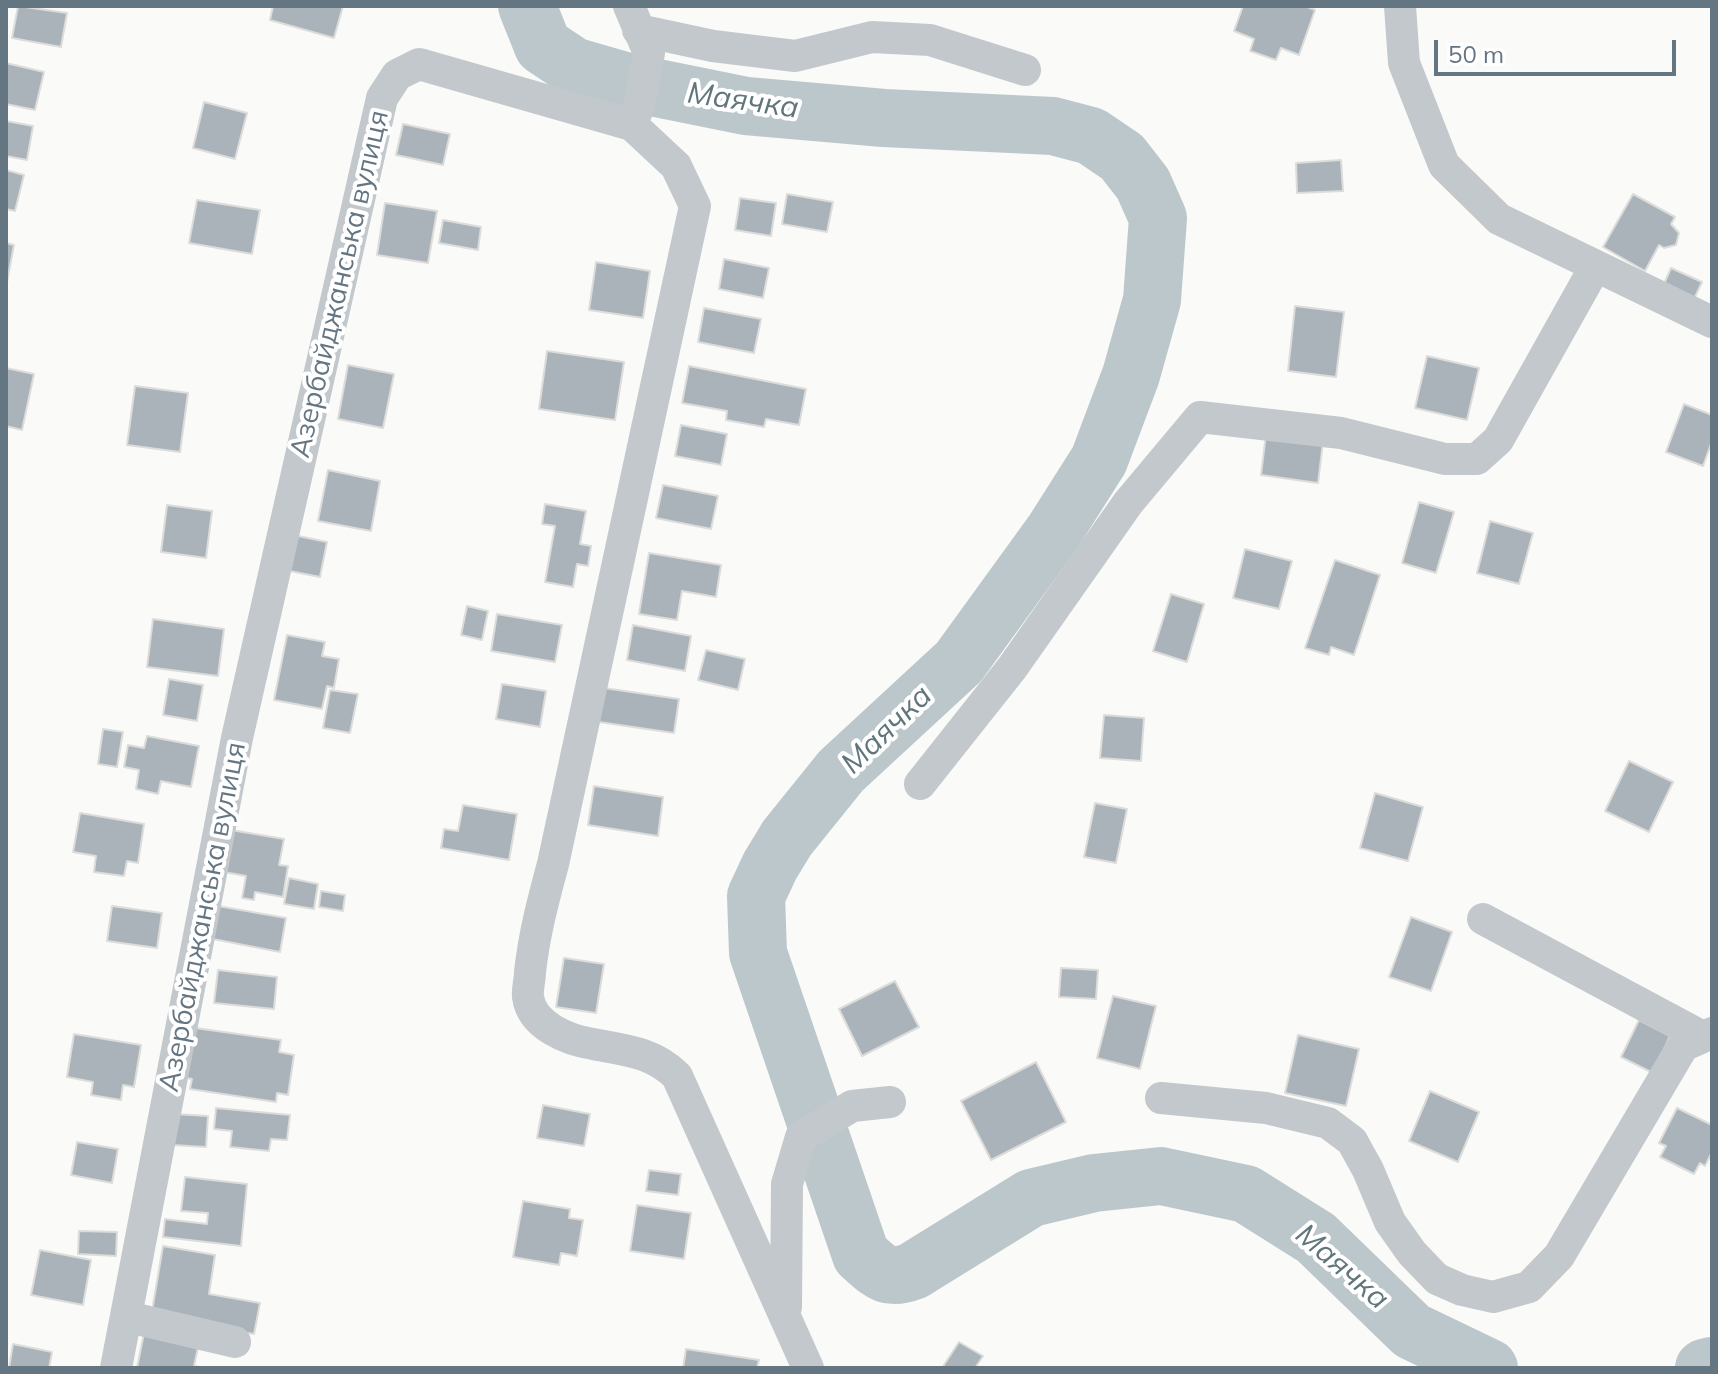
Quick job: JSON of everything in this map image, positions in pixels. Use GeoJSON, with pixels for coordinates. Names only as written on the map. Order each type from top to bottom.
{"type":"FeatureCollection","features":[{"type":"Feature","properties":{"kind":"street"},"geometry":{"type":"LineString","coordinates":[[1400,6],[1404,63],[1444,165],[1499,219],[1712,322]]}},
{"type":"Feature","properties":{"kind":"street"},"geometry":{"type":"LineString","coordinates":[[636,114],[639,30],[713,46],[795,56],[872,37],[930,40],[1025,70]]}},
{"type":"Feature","properties":{"kind":"street","name":"Азербайджанська вулиця"},"geometry":{"type":"LineString","coordinates":[[116,1368],[237,738],[382,98],[397,75],[419,64],[636,114],[676,166],[695,206],[553,864],[534,931],[528,998],[538,1017],[557,1034],[588,1044],[635,1051],[662,1062],[677,1076],[808,1368]]}},
{"type":"Feature","properties":{"kind":"street"},"geometry":{"type":"LineString","coordinates":[[920,784],[1012,668],[1128,503],[1200,417],[1341,433],[1445,459],[1477,459],[1498,440],[1595,267]]}},
{"type":"Feature","properties":{"kind":"street"},"geometry":{"type":"LineString","coordinates":[[1483,919],[1708,1035]]}},
{"type":"Feature","properties":{"kind":"street"},"geometry":{"type":"LineString","coordinates":[[1161,1098],[1266,1108],[1328,1123],[1352,1141],[1390,1222],[1412,1253],[1437,1279],[1462,1290],[1493,1297],[1529,1287],[1559,1256],[1683,1046],[1708,1035]]}},
{"type":"Feature","properties":{"kind":"street"},"geometry":{"type":"LineString","coordinates":[[785,1318],[787,1184],[801,1137],[852,1106],[890,1102]]}},
{"type":"Feature","properties":{"kind":"street"},"geometry":{"type":"LineString","coordinates":[[128,1317],[235,1342]]}},
{"type":"Feature","properties":{"kind":"building"},"geometry":{"type":"Polygon","coordinates":[[[18,6],[67,13],[61,47],[12,38],[18,6]]]}},
{"type":"Feature","properties":{"kind":"building"},"geometry":{"type":"Polygon","coordinates":[[[273,6],[343,6],[334,38],[270,20],[273,6]]]}},
{"type":"Feature","properties":{"kind":"building"},"geometry":{"type":"Polygon","coordinates":[[[1243,6],[1305,6],[1315,10],[1299,55],[1281,48],[1276,60],[1250,51],[1254,39],[1234,31],[1243,6]]]}},
{"type":"Feature","properties":{"kind":"building"},"geometry":{"type":"Polygon","coordinates":[[[6,63],[44,72],[35,110],[6,104],[6,63]]]}},
{"type":"Feature","properties":{"kind":"building"},"geometry":{"type":"Polygon","coordinates":[[[204,102],[247,113],[235,159],[193,148],[204,102]]]}},
{"type":"Feature","properties":{"kind":"building"},"geometry":{"type":"Polygon","coordinates":[[[6,121],[33,126],[27,160],[6,156],[6,121]]]}},
{"type":"Feature","properties":{"kind":"building"},"geometry":{"type":"Polygon","coordinates":[[[403,124],[450,134],[443,165],[396,155],[403,124]]]}},
{"type":"Feature","properties":{"kind":"building"},"geometry":{"type":"Polygon","coordinates":[[[1341,160],[1343,191],[1297,193],[1296,163],[1341,160]]]}},
{"type":"Feature","properties":{"kind":"building"},"geometry":{"type":"Polygon","coordinates":[[[6,170],[24,175],[15,211],[6,209],[6,170]]]}},
{"type":"Feature","properties":{"kind":"building"},"geometry":{"type":"Polygon","coordinates":[[[787,194],[833,202],[827,232],[782,224],[787,194]]]}},
{"type":"Feature","properties":{"kind":"building"},"geometry":{"type":"Polygon","coordinates":[[[1633,194],[1675,217],[1671,224],[1679,233],[1676,245],[1664,248],[1659,245],[1645,271],[1603,247],[1633,194]]]}},
{"type":"Feature","properties":{"kind":"building"},"geometry":{"type":"Polygon","coordinates":[[[740,198],[776,203],[771,236],[735,230],[740,198]]]}},
{"type":"Feature","properties":{"kind":"building"},"geometry":{"type":"Polygon","coordinates":[[[197,200],[260,210],[252,254],[189,243],[197,200]]]}},
{"type":"Feature","properties":{"kind":"building"},"geometry":{"type":"Polygon","coordinates":[[[385,203],[437,211],[428,263],[377,255],[385,203]]]}},
{"type":"Feature","properties":{"kind":"building"},"geometry":{"type":"Polygon","coordinates":[[[443,220],[481,227],[478,250],[439,243],[443,220]]]}},
{"type":"Feature","properties":{"kind":"building"},"geometry":{"type":"Polygon","coordinates":[[[6,243],[14,245],[7,282],[6,282],[6,243]]]}},
{"type":"Feature","properties":{"kind":"building"},"geometry":{"type":"Polygon","coordinates":[[[724,259],[769,268],[763,298],[719,289],[724,259]]]}},
{"type":"Feature","properties":{"kind":"building"},"geometry":{"type":"Polygon","coordinates":[[[596,262],[650,271],[643,318],[589,310],[596,262]]]}},
{"type":"Feature","properties":{"kind":"building"},"geometry":{"type":"Polygon","coordinates":[[[1671,268],[1702,282],[1694,299],[1664,284],[1671,268]]]}},
{"type":"Feature","properties":{"kind":"building"},"geometry":{"type":"Polygon","coordinates":[[[1295,306],[1344,312],[1336,377],[1288,371],[1295,306]]]}},
{"type":"Feature","properties":{"kind":"building"},"geometry":{"type":"Polygon","coordinates":[[[704,308],[761,319],[754,353],[698,342],[704,308]]]}},
{"type":"Feature","properties":{"kind":"building"},"geometry":{"type":"Polygon","coordinates":[[[547,351],[624,362],[615,420],[539,409],[547,351]]]}},
{"type":"Feature","properties":{"kind":"building"},"geometry":{"type":"Polygon","coordinates":[[[1427,356],[1479,368],[1467,420],[1415,408],[1427,356]]]}},
{"type":"Feature","properties":{"kind":"building"},"geometry":{"type":"Polygon","coordinates":[[[348,365],[394,374],[383,428],[338,419],[348,365]]]}},
{"type":"Feature","properties":{"kind":"building"},"geometry":{"type":"Polygon","coordinates":[[[689,366],[806,389],[799,425],[766,419],[764,427],[726,420],[727,411],[682,403],[689,366]]]}},
{"type":"Feature","properties":{"kind":"building"},"geometry":{"type":"Polygon","coordinates":[[[6,368],[34,374],[22,430],[6,426],[6,368]]]}},
{"type":"Feature","properties":{"kind":"building"},"geometry":{"type":"Polygon","coordinates":[[[135,386],[188,393],[180,452],[127,445],[135,386]]]}},
{"type":"Feature","properties":{"kind":"building"},"geometry":{"type":"Polygon","coordinates":[[[1684,404],[1712,415],[1712,441],[1703,466],[1666,452],[1684,404]]]}},
{"type":"Feature","properties":{"kind":"building"},"geometry":{"type":"Polygon","coordinates":[[[681,425],[727,434],[721,465],[675,456],[681,425]]]}},
{"type":"Feature","properties":{"kind":"building"},"geometry":{"type":"Polygon","coordinates":[[[1266,434],[1323,442],[1318,483],[1261,475],[1266,434]]]}},
{"type":"Feature","properties":{"kind":"building"},"geometry":{"type":"Polygon","coordinates":[[[328,470],[380,481],[371,531],[318,521],[328,470]]]}},
{"type":"Feature","properties":{"kind":"building"},"geometry":{"type":"Polygon","coordinates":[[[663,485],[718,496],[711,529],[656,518],[663,485]]]}},
{"type":"Feature","properties":{"kind":"building"},"geometry":{"type":"Polygon","coordinates":[[[1419,502],[1454,512],[1436,573],[1402,563],[1419,502]]]}},
{"type":"Feature","properties":{"kind":"building"},"geometry":{"type":"Polygon","coordinates":[[[545,504],[586,511],[580,544],[591,546],[588,566],[577,564],[573,587],[545,582],[555,526],[542,524],[545,504]]]}},
{"type":"Feature","properties":{"kind":"building"},"geometry":{"type":"Polygon","coordinates":[[[167,505],[212,511],[206,558],[161,552],[167,505]]]}},
{"type":"Feature","properties":{"kind":"building"},"geometry":{"type":"Polygon","coordinates":[[[1490,521],[1533,533],[1519,584],[1477,573],[1490,521]]]}},
{"type":"Feature","properties":{"kind":"building"},"geometry":{"type":"Polygon","coordinates":[[[298,536],[327,542],[320,577],[290,571],[298,536]]]}},
{"type":"Feature","properties":{"kind":"building"},"geometry":{"type":"Polygon","coordinates":[[[1245,549],[1292,561],[1279,609],[1233,598],[1245,549]]]}},
{"type":"Feature","properties":{"kind":"building"},"geometry":{"type":"Polygon","coordinates":[[[649,553],[721,565],[716,597],[682,591],[677,620],[639,614],[649,553]]]}},
{"type":"Feature","properties":{"kind":"building"},"geometry":{"type":"Polygon","coordinates":[[[1335,560],[1380,575],[1354,655],[1331,647],[1329,655],[1305,648],[1335,560]]]}},
{"type":"Feature","properties":{"kind":"building"},"geometry":{"type":"Polygon","coordinates":[[[1171,594],[1204,604],[1187,662],[1153,651],[1171,594]]]}},
{"type":"Feature","properties":{"kind":"building"},"geometry":{"type":"Polygon","coordinates":[[[467,606],[488,611],[482,640],[461,635],[467,606]]]}},
{"type":"Feature","properties":{"kind":"building"},"geometry":{"type":"Polygon","coordinates":[[[497,614],[562,625],[555,662],[491,651],[497,614]]]}},
{"type":"Feature","properties":{"kind":"building"},"geometry":{"type":"Polygon","coordinates":[[[153,619],[224,629],[218,676],[147,667],[153,619]]]}},
{"type":"Feature","properties":{"kind":"building"},"geometry":{"type":"Polygon","coordinates":[[[633,625],[691,636],[685,671],[627,660],[633,625]]]}},
{"type":"Feature","properties":{"kind":"building"},"geometry":{"type":"Polygon","coordinates":[[[287,635],[325,642],[322,656],[339,659],[334,688],[327,686],[322,709],[274,700],[287,635]]]}},
{"type":"Feature","properties":{"kind":"building"},"geometry":{"type":"Polygon","coordinates":[[[706,650],[745,659],[738,690],[698,680],[706,650]]]}},
{"type":"Feature","properties":{"kind":"building"},"geometry":{"type":"Polygon","coordinates":[[[169,679],[203,685],[197,721],[163,715],[169,679]]]}},
{"type":"Feature","properties":{"kind":"building"},"geometry":{"type":"Polygon","coordinates":[[[502,684],[546,691],[540,727],[496,719],[502,684]]]}},
{"type":"Feature","properties":{"kind":"building"},"geometry":{"type":"Polygon","coordinates":[[[604,688],[679,699],[674,733],[599,722],[604,688]]]}},
{"type":"Feature","properties":{"kind":"building"},"geometry":{"type":"Polygon","coordinates":[[[330,690],[358,694],[350,733],[323,728],[330,690]]]}},
{"type":"Feature","properties":{"kind":"building"},"geometry":{"type":"Polygon","coordinates":[[[1104,715],[1144,718],[1141,761],[1100,758],[1104,715]]]}},
{"type":"Feature","properties":{"kind":"building"},"geometry":{"type":"Polygon","coordinates":[[[103,729],[123,732],[117,767],[98,764],[103,729]]]}},
{"type":"Feature","properties":{"kind":"building"},"geometry":{"type":"Polygon","coordinates":[[[147,736],[199,746],[191,787],[161,781],[158,794],[136,789],[139,770],[124,767],[128,745],[144,748],[147,736]]]}},
{"type":"Feature","properties":{"kind":"building"},"geometry":{"type":"Polygon","coordinates":[[[1629,761],[1673,782],[1649,832],[1605,811],[1629,761]]]}},
{"type":"Feature","properties":{"kind":"building"},"geometry":{"type":"Polygon","coordinates":[[[594,786],[663,797],[658,836],[588,825],[594,786]]]}},
{"type":"Feature","properties":{"kind":"building"},"geometry":{"type":"Polygon","coordinates":[[[1375,793],[1423,807],[1408,861],[1360,848],[1375,793]]]}},
{"type":"Feature","properties":{"kind":"building"},"geometry":{"type":"Polygon","coordinates":[[[1095,803],[1127,809],[1116,863],[1084,857],[1095,803]]]}},
{"type":"Feature","properties":{"kind":"building"},"geometry":{"type":"Polygon","coordinates":[[[463,805],[517,814],[509,860],[441,848],[444,829],[458,831],[463,805]]]}},
{"type":"Feature","properties":{"kind":"building"},"geometry":{"type":"Polygon","coordinates":[[[80,813],[144,824],[138,863],[127,861],[124,876],[94,872],[96,856],[73,852],[80,813]]]}},
{"type":"Feature","properties":{"kind":"building"},"geometry":{"type":"Polygon","coordinates":[[[231,830],[284,839],[279,865],[288,866],[283,897],[255,892],[254,900],[242,898],[246,876],[224,872],[231,830]]]}},
{"type":"Feature","properties":{"kind":"building"},"geometry":{"type":"Polygon","coordinates":[[[289,878],[318,884],[314,909],[284,904],[289,878]]]}},
{"type":"Feature","properties":{"kind":"building"},"geometry":{"type":"Polygon","coordinates":[[[321,891],[345,895],[343,911],[319,907],[321,891]]]}},
{"type":"Feature","properties":{"kind":"building"},"geometry":{"type":"Polygon","coordinates":[[[112,906],[162,913],[157,948],[107,941],[112,906]]]}},
{"type":"Feature","properties":{"kind":"building"},"geometry":{"type":"Polygon","coordinates":[[[218,906],[286,918],[280,952],[213,939],[218,906]]]}},
{"type":"Feature","properties":{"kind":"building"},"geometry":{"type":"Polygon","coordinates":[[[1411,917],[1452,932],[1431,991],[1389,977],[1411,917]]]}},
{"type":"Feature","properties":{"kind":"building"},"geometry":{"type":"Polygon","coordinates":[[[564,958],[604,964],[596,1013],[556,1007],[564,958]]]}},
{"type":"Feature","properties":{"kind":"building"},"geometry":{"type":"Polygon","coordinates":[[[1061,968],[1098,970],[1096,999],[1059,997],[1061,968]]]}},
{"type":"Feature","properties":{"kind":"building"},"geometry":{"type":"Polygon","coordinates":[[[218,970],[277,977],[274,1009],[214,1003],[218,970]]]}},
{"type":"Feature","properties":{"kind":"building"},"geometry":{"type":"Polygon","coordinates":[[[895,981],[919,1027],[862,1056],[839,1009],[895,981]]]}},
{"type":"Feature","properties":{"kind":"building"},"geometry":{"type":"Polygon","coordinates":[[[1113,996],[1156,1006],[1140,1069],[1097,1058],[1113,996]]]}},
{"type":"Feature","properties":{"kind":"building"},"geometry":{"type":"Polygon","coordinates":[[[1639,1020],[1670,1036],[1653,1073],[1621,1057],[1639,1020]]]}},
{"type":"Feature","properties":{"kind":"building"},"geometry":{"type":"Polygon","coordinates":[[[188,1027],[281,1040],[279,1052],[294,1055],[288,1095],[277,1093],[276,1102],[190,1089],[192,1079],[181,1077],[188,1027]]]}},
{"type":"Feature","properties":{"kind":"building"},"geometry":{"type":"Polygon","coordinates":[[[74,1034],[141,1045],[134,1087],[123,1085],[121,1100],[91,1095],[93,1082],[67,1077],[74,1034]]]}},
{"type":"Feature","properties":{"kind":"building"},"geometry":{"type":"Polygon","coordinates":[[[1298,1035],[1359,1049],[1346,1106],[1285,1093],[1298,1035]]]}},
{"type":"Feature","properties":{"kind":"building"},"geometry":{"type":"Polygon","coordinates":[[[1036,1062],[1066,1122],[991,1160],[961,1101],[1036,1062]]]}},
{"type":"Feature","properties":{"kind":"building"},"geometry":{"type":"Polygon","coordinates":[[[1430,1091],[1479,1112],[1458,1162],[1409,1141],[1430,1091]]]}},
{"type":"Feature","properties":{"kind":"building"},"geometry":{"type":"Polygon","coordinates":[[[543,1105],[590,1114],[584,1146],[537,1138],[543,1105]]]}},
{"type":"Feature","properties":{"kind":"building"},"geometry":{"type":"Polygon","coordinates":[[[216,1108],[290,1115],[287,1140],[271,1139],[269,1151],[230,1147],[232,1131],[214,1129],[216,1108]]]}},
{"type":"Feature","properties":{"kind":"building"},"geometry":{"type":"Polygon","coordinates":[[[1677,1108],[1712,1125],[1712,1152],[1705,1166],[1700,1163],[1694,1174],[1660,1157],[1666,1146],[1659,1143],[1677,1108]]]}},
{"type":"Feature","properties":{"kind":"building"},"geometry":{"type":"Polygon","coordinates":[[[174,1114],[208,1116],[206,1147],[172,1145],[174,1114]]]}},
{"type":"Feature","properties":{"kind":"building"},"geometry":{"type":"Polygon","coordinates":[[[77,1142],[118,1149],[112,1183],[71,1175],[77,1142]]]}},
{"type":"Feature","properties":{"kind":"building"},"geometry":{"type":"Polygon","coordinates":[[[649,1170],[681,1174],[678,1195],[646,1191],[649,1170]]]}},
{"type":"Feature","properties":{"kind":"building"},"geometry":{"type":"Polygon","coordinates":[[[185,1177],[247,1184],[241,1246],[163,1237],[165,1219],[207,1224],[208,1213],[181,1211],[185,1177]]]}},
{"type":"Feature","properties":{"kind":"building"},"geometry":{"type":"Polygon","coordinates":[[[523,1201],[570,1209],[569,1218],[583,1220],[577,1256],[561,1253],[559,1265],[513,1257],[523,1201]]]}},
{"type":"Feature","properties":{"kind":"building"},"geometry":{"type":"Polygon","coordinates":[[[637,1205],[691,1213],[684,1259],[630,1251],[637,1205]]]}},
{"type":"Feature","properties":{"kind":"building"},"geometry":{"type":"Polygon","coordinates":[[[79,1231],[117,1232],[116,1256],[78,1254],[79,1231]]]}},
{"type":"Feature","properties":{"kind":"building"},"geometry":{"type":"Polygon","coordinates":[[[163,1246],[215,1255],[209,1294],[260,1303],[254,1334],[151,1317],[163,1246]]]}},
{"type":"Feature","properties":{"kind":"building"},"geometry":{"type":"Polygon","coordinates":[[[40,1250],[91,1260],[83,1305],[31,1295],[40,1250]]]}},
{"type":"Feature","properties":{"kind":"building"},"geometry":{"type":"Polygon","coordinates":[[[144,1333],[199,1343],[194,1366],[204,1368],[137,1368],[144,1333]]]}},
{"type":"Feature","properties":{"kind":"building"},"geometry":{"type":"Polygon","coordinates":[[[959,1342],[983,1356],[975,1368],[942,1368],[959,1342]]]}},
{"type":"Feature","properties":{"kind":"building"},"geometry":{"type":"Polygon","coordinates":[[[13,1344],[52,1352],[49,1368],[9,1368],[13,1344]]]}},
{"type":"Feature","properties":{"kind":"building"},"geometry":{"type":"Polygon","coordinates":[[[686,1349],[759,1360],[757,1368],[683,1368],[686,1349]]]}},
{"type":"Feature","properties":{"kind":"waterway","name":"Маячка"},"geometry":{"type":"LineString","coordinates":[[527,6],[543,46],[573,66],[632,83],[746,106],[884,118],[1053,126],[1091,136],[1122,157],[1143,184],[1158,218],[1152,300],[1131,375],[1099,460],[1054,531],[959,662],[841,771],[787,838],[756,896],[758,953],[861,1255],[884,1273],[904,1274],[1031,1198],[1094,1183],[1161,1176],[1246,1194],[1316,1238],[1412,1331],[1489,1368]]}},
{"type":"Feature","properties":{"kind":"waterway","name":"Маячка"},"geometry":{"type":"LineString","coordinates":[[1704,1368],[1712,1366]]}}]}
